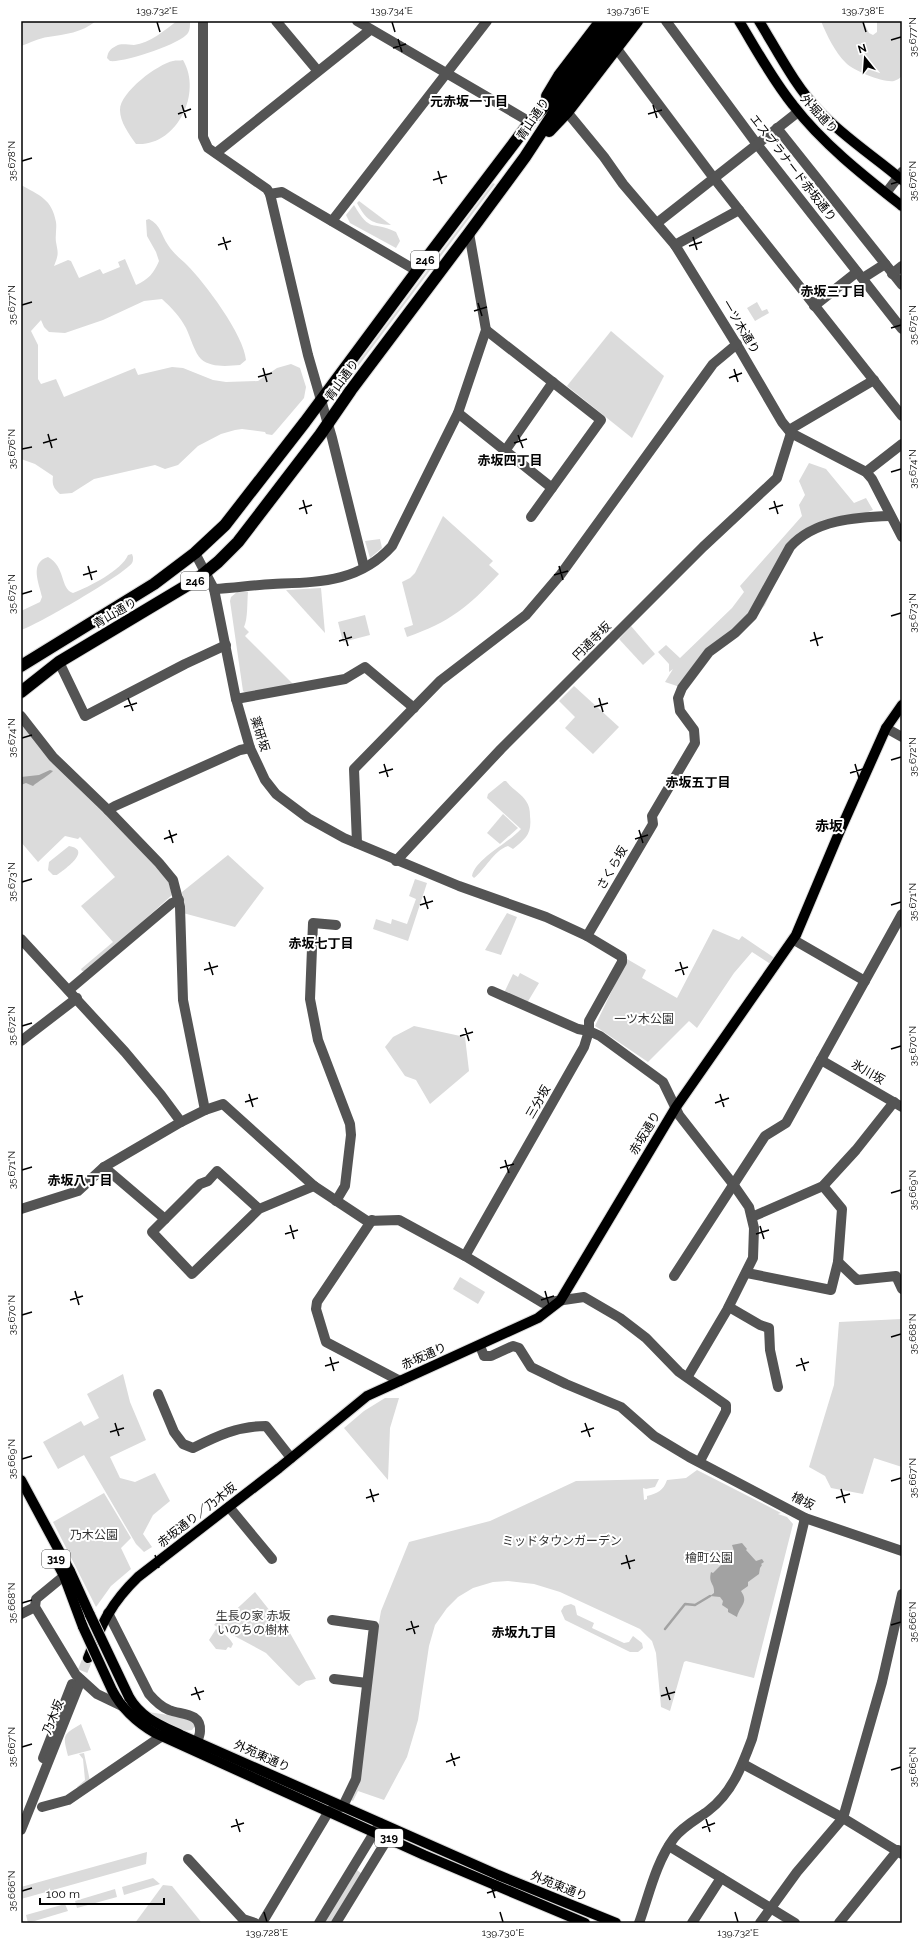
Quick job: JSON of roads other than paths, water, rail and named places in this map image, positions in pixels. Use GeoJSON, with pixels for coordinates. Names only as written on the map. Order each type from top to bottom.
{"type":"FeatureCollection","features":[{"type":"Feature","properties":{"kind":"highway"},"geometry":{"type":"LineString","coordinates":[[525,157],[567,112],[617,49],[637,21]]}},
{"type":"Feature","properties":{"kind":"highway","name":"青山通り"},"geometry":{"type":"LineString","coordinates":[[21,666],[154,584],[195,553],[225,525],[322,399],[417,270],[530,122],[559,76],[615,24]]}},
{"type":"Feature","properties":{"kind":"highway","name":"青山通り"},"geometry":{"type":"LineString","coordinates":[[21,692],[59,662],[175,594],[206,572],[218,562],[251,526],[525,157],[615,24]]}},
{"type":"Feature","properties":{"kind":"main road","name":"外堀通り"},"geometry":{"type":"LineString","coordinates":[[738,21],[774,79],[798,112],[812,128],[902,206]]}},
{"type":"Feature","properties":{"kind":"main road","name":"外堀通り"},"geometry":{"type":"LineString","coordinates":[[759,21],[796,81],[819,111],[832,125],[901,176]]}},
{"type":"Feature","properties":{"kind":"main road","name":"赤坂通り"},"geometry":{"type":"LineString","coordinates":[[291,1458],[367,1396],[480,1346],[538,1318],[560,1301],[676,1107],[794,940],[886,728],[902,705]]}},
{"type":"Feature","properties":{"kind":"main road","name":"赤坂通り／乃木坂"},"geometry":{"type":"LineString","coordinates":[[88,1658],[108,1613],[124,1591],[138,1577],[291,1458]]}},
{"type":"Feature","properties":{"kind":"main road","name":"外苑東通り"},"geometry":{"type":"LineString","coordinates":[[21,1480],[67,1574],[83,1627],[112,1690],[122,1706],[138,1722],[162,1736],[195,1746],[343,1806],[378,1827]]}},
{"type":"Feature","properties":{"kind":"main road","name":"外苑東通り"},"geometry":{"type":"LineString","coordinates":[[21,1495],[90,1616],[129,1697],[137,1709],[147,1718],[195,1746],[328,1811],[378,1827],[616,1923]]}},
{"type":"Feature","properties":{"kind":"main road","name":"外苑東通り"},"geometry":{"type":"LineString","coordinates":[[387,1837],[570,1920],[585,1923]]}},
{"type":"Feature","properties":{"kind":"street"},"geometry":{"type":"LineString","coordinates":[[203,21],[202,132],[206,145],[267,189],[270,194],[308,355],[322,399],[364,567]]}},
{"type":"Feature","properties":{"kind":"street"},"geometry":{"type":"LineString","coordinates":[[276,21],[317,70]]}},
{"type":"Feature","properties":{"kind":"street"},"geometry":{"type":"LineString","coordinates":[[357,21],[370,30],[530,122]]}},
{"type":"Feature","properties":{"kind":"street"},"geometry":{"type":"LineString","coordinates":[[332,221],[487,21]]}},
{"type":"Feature","properties":{"kind":"street","name":"エスプラナード赤坂通り"},"geometry":{"type":"LineString","coordinates":[[666,21],[756,143],[902,329]]}},
{"type":"Feature","properties":{"kind":"street"},"geometry":{"type":"LineString","coordinates":[[216,153],[317,70],[370,30]]}},
{"type":"Feature","properties":{"kind":"street"},"geometry":{"type":"LineString","coordinates":[[617,49],[713,178],[902,416]]}},
{"type":"Feature","properties":{"kind":"street","name":"一ツ木通り"},"geometry":{"type":"LineString","coordinates":[[567,112],[604,157],[623,184],[675,245],[737,344],[782,422],[790,431],[866,472],[872,479],[902,537]]}},
{"type":"Feature","properties":{"kind":"street"},"geometry":{"type":"LineString","coordinates":[[657,223],[756,143],[798,112]]}},
{"type":"Feature","properties":{"kind":"street"},"geometry":{"type":"LineString","coordinates":[[777,128],[902,285]]}},
{"type":"Feature","properties":{"kind":"street"},"geometry":{"type":"LineString","coordinates":[[886,193],[901,176]]}},
{"type":"Feature","properties":{"kind":"street"},"geometry":{"type":"LineString","coordinates":[[270,194],[282,192],[417,270]]}},
{"type":"Feature","properties":{"kind":"street"},"geometry":{"type":"LineString","coordinates":[[675,245],[739,210]]}},
{"type":"Feature","properties":{"kind":"street"},"geometry":{"type":"LineString","coordinates":[[213,586],[313,583],[340,578],[364,567],[386,553],[398,537],[458,413],[486,330],[469,233]]}},
{"type":"Feature","properties":{"kind":"street"},"geometry":{"type":"LineString","coordinates":[[814,306],[860,275],[884,264]]}},
{"type":"Feature","properties":{"kind":"street"},"geometry":{"type":"LineString","coordinates":[[892,274],[902,266]]}},
{"type":"Feature","properties":{"kind":"street"},"geometry":{"type":"LineString","coordinates":[[486,330],[601,420],[531,517]]}},
{"type":"Feature","properties":{"kind":"street"},"geometry":{"type":"LineString","coordinates":[[357,843],[358,830],[354,769],[440,681],[526,615],[561,574],[713,364],[737,344]]}},
{"type":"Feature","properties":{"kind":"street"},"geometry":{"type":"LineString","coordinates":[[790,431],[874,380]]}},
{"type":"Feature","properties":{"kind":"street"},"geometry":{"type":"LineString","coordinates":[[505,451],[553,382]]}},
{"type":"Feature","properties":{"kind":"street"},"geometry":{"type":"LineString","coordinates":[[458,413],[552,488]]}},
{"type":"Feature","properties":{"kind":"street","name":"円通寺坂"},"geometry":{"type":"LineString","coordinates":[[396,861],[501,749],[703,548],[777,478],[790,431]]}},
{"type":"Feature","properties":{"kind":"street"},"geometry":{"type":"LineString","coordinates":[[866,472],[902,444]]}},
{"type":"Feature","properties":{"kind":"street","name":"さくら坂"},"geometry":{"type":"LineString","coordinates":[[587,936],[653,824],[652,816],[695,742],[694,730],[680,711],[678,698],[682,688],[709,652],[735,633],[752,616],[790,547],[805,534],[848,519],[890,516]]}},
{"type":"Feature","properties":{"kind":"street","name":"薬研坂"},"geometry":{"type":"LineString","coordinates":[[195,553],[213,586],[236,699],[250,748],[256,765],[276,794],[318,825],[396,861],[459,886],[546,917],[587,936],[622,957]]}},
{"type":"Feature","properties":{"kind":"street"},"geometry":{"type":"LineString","coordinates":[[59,662],[85,716],[184,664],[226,645]]}},
{"type":"Feature","properties":{"kind":"street"},"geometry":{"type":"LineString","coordinates":[[236,699],[345,679],[367,667],[414,708]]}},
{"type":"Feature","properties":{"kind":"street"},"geometry":{"type":"LineString","coordinates":[[21,716],[53,757],[108,810],[159,863],[173,880],[179,900],[183,1000],[205,1110]]}},
{"type":"Feature","properties":{"kind":"street"},"geometry":{"type":"LineString","coordinates":[[886,728],[902,737]]}},
{"type":"Feature","properties":{"kind":"street"},"geometry":{"type":"LineString","coordinates":[[108,810],[196,769],[240,750],[250,748]]}},
{"type":"Feature","properties":{"kind":"street"},"geometry":{"type":"LineString","coordinates":[[69,990],[172,903],[179,900]]}},
{"type":"Feature","properties":{"kind":"street"},"geometry":{"type":"LineString","coordinates":[[674,1276],[765,1136],[786,1123],[902,914]]}},
{"type":"Feature","properties":{"kind":"street"},"geometry":{"type":"LineString","coordinates":[[336,925],[313,923],[310,1000],[318,1040],[350,1124],[351,1135],[345,1186],[336,1201]]}},
{"type":"Feature","properties":{"kind":"street"},"geometry":{"type":"LineString","coordinates":[[21,939],[77,998],[161,1095],[181,1122]]}},
{"type":"Feature","properties":{"kind":"street"},"geometry":{"type":"LineString","coordinates":[[794,940],[865,981]]}},
{"type":"Feature","properties":{"kind":"street","name":"三分坂"},"geometry":{"type":"LineString","coordinates":[[465,1256],[580,1054],[589,1031],[589,1021],[622,962],[622,957]]}},
{"type":"Feature","properties":{"kind":"street"},"geometry":{"type":"LineString","coordinates":[[492,991],[578,1029],[589,1031],[600,1036],[663,1082],[679,1115],[749,1207],[754,1228],[753,1258],[747,1273],[688,1376]]}},
{"type":"Feature","properties":{"kind":"street"},"geometry":{"type":"LineString","coordinates":[[22,1039],[77,998]]}},
{"type":"Feature","properties":{"kind":"street","name":"氷川坂"},"geometry":{"type":"LineString","coordinates":[[821,1060],[898,1104]]}},
{"type":"Feature","properties":{"kind":"street"},"geometry":{"type":"LineString","coordinates":[[21,1209],[78,1191],[104,1168],[181,1122],[205,1110],[223,1104],[314,1186],[367,1221],[399,1220],[465,1256],[543,1303],[584,1297],[614,1315],[646,1338],[679,1372],[688,1376],[721,1400],[726,1408],[700,1461]]}},
{"type":"Feature","properties":{"kind":"street"},"geometry":{"type":"LineString","coordinates":[[752,1217],[823,1186],[898,1104]]}},
{"type":"Feature","properties":{"kind":"street"},"geometry":{"type":"LineString","coordinates":[[104,1168],[164,1219]]}},
{"type":"Feature","properties":{"kind":"street"},"geometry":{"type":"LineString","coordinates":[[259,1209],[217,1171],[208,1181],[200,1184],[152,1232],[192,1274],[259,1209],[314,1186]]}},
{"type":"Feature","properties":{"kind":"street"},"geometry":{"type":"LineString","coordinates":[[747,1273],[832,1290],[838,1262],[842,1209],[823,1186]]}},
{"type":"Feature","properties":{"kind":"street"},"geometry":{"type":"LineString","coordinates":[[372,1220],[317,1302],[316,1309],[326,1342],[400,1381]]}},
{"type":"Feature","properties":{"kind":"street"},"geometry":{"type":"LineString","coordinates":[[838,1262],[857,1280],[896,1276],[902,1289]]}},
{"type":"Feature","properties":{"kind":"street"},"geometry":{"type":"LineString","coordinates":[[728,1307],[760,1325],[769,1328],[770,1350],[778,1387]]}},
{"type":"Feature","properties":{"kind":"street","name":"檜坂"},"geometry":{"type":"LineString","coordinates":[[480,1346],[484,1356],[491,1356],[513,1346],[519,1348],[531,1367],[566,1384],[621,1407],[654,1436],[689,1457],[700,1461],[805,1518],[902,1551]]}},
{"type":"Feature","properties":{"kind":"street"},"geometry":{"type":"LineString","coordinates":[[158,1394],[174,1432],[183,1444],[193,1448],[221,1434],[249,1426],[266,1426],[291,1458]]}},
{"type":"Feature","properties":{"kind":"street"},"geometry":{"type":"LineString","coordinates":[[229,1507],[272,1559]]}},
{"type":"Feature","properties":{"kind":"street"},"geometry":{"type":"LineString","coordinates":[[639,1923],[662,1858],[675,1836],[722,1798],[743,1764],[752,1738],[805,1518]]}},
{"type":"Feature","properties":{"kind":"street"},"geometry":{"type":"LineString","coordinates":[[67,1574],[36,1599],[35,1607],[78,1677],[97,1694],[122,1706]]}},
{"type":"Feature","properties":{"kind":"street"},"geometry":{"type":"LineString","coordinates":[[760,1923],[770,1908],[843,1818],[882,1682],[902,1594]]}},
{"type":"Feature","properties":{"kind":"street"},"geometry":{"type":"LineString","coordinates":[[21,1614],[35,1607]]}},
{"type":"Feature","properties":{"kind":"street"},"geometry":{"type":"LineString","coordinates":[[108,1613],[154,1701],[169,1710],[192,1715],[197,1720],[200,1730],[195,1746]]}},
{"type":"Feature","properties":{"kind":"street"},"geometry":{"type":"LineString","coordinates":[[262,1923],[328,1811],[343,1806],[356,1779],[374,1626],[332,1620]]}},
{"type":"Feature","properties":{"kind":"street","name":"乃木坂"},"geometry":{"type":"LineString","coordinates":[[21,1812],[78,1677]]}},
{"type":"Feature","properties":{"kind":"street","name":"乃木坂"},"geometry":{"type":"LineString","coordinates":[[21,1830],[78,1677]]}},
{"type":"Feature","properties":{"kind":"street"},"geometry":{"type":"LineString","coordinates":[[334,1679],[367,1683]]}},
{"type":"Feature","properties":{"kind":"street"},"geometry":{"type":"LineString","coordinates":[[42,1807],[68,1800],[162,1736]]}},
{"type":"Feature","properties":{"kind":"street"},"geometry":{"type":"LineString","coordinates":[[743,1764],[843,1818],[900,1852],[839,1923]]}},
{"type":"Feature","properties":{"kind":"street"},"geometry":{"type":"LineString","coordinates":[[319,1923],[378,1827],[387,1837],[336,1923]]}},
{"type":"Feature","properties":{"kind":"street"},"geometry":{"type":"LineString","coordinates":[[669,1846],[795,1923]]}},
{"type":"Feature","properties":{"kind":"street"},"geometry":{"type":"LineString","coordinates":[[188,1858],[244,1919],[255,1923]]}},
{"type":"Feature","properties":{"kind":"street"},"geometry":{"type":"LineString","coordinates":[[692,1923],[721,1878]]}},
{"type":"Feature","properties":{"kind":"waterway"},"geometry":{"type":"LineString","coordinates":[[665,1629],[685,1604],[695,1605],[710,1596]]}},
{"type":"Feature","properties":{"kind":"tunnel"},"geometry":{"type":"LineString","coordinates":[[77,1685],[88,1658]]}},
{"type":"Feature","properties":{"kind":"district","name":"元赤坂一丁目"},"geometry":{"type":"Point","coordinates":[469,101]}},
{"type":"Feature","properties":{"kind":"district","name":"赤坂三丁目"},"geometry":{"type":"Point","coordinates":[833,291]}},
{"type":"Feature","properties":{"kind":"district","name":"赤坂四丁目"},"geometry":{"type":"Point","coordinates":[510,460]}},
{"type":"Feature","properties":{"kind":"district","name":"赤坂五丁目"},"geometry":{"type":"Point","coordinates":[698,782]}},
{"type":"Feature","properties":{"kind":"district","name":"赤坂"},"geometry":{"type":"Point","coordinates":[829,826]}},
{"type":"Feature","properties":{"kind":"district","name":"赤坂七丁目"},"geometry":{"type":"Point","coordinates":[321,943]}},
{"type":"Feature","properties":{"kind":"district","name":"赤坂八丁目"},"geometry":{"type":"Point","coordinates":[80,1180]}},
{"type":"Feature","properties":{"kind":"district","name":"赤坂九丁目"},"geometry":{"type":"Point","coordinates":[524,1632]}},
{"type":"Feature","properties":{"kind":"park label","name":"一ツ木公園"},"geometry":{"type":"Point","coordinates":[644,1019]}},
{"type":"Feature","properties":{"kind":"park label","name":"乃木公園"},"geometry":{"type":"Point","coordinates":[94,1535]}},
{"type":"Feature","properties":{"kind":"park label","name":"ミッドタウンガーデン"},"geometry":{"type":"Point","coordinates":[562,1541]}},
{"type":"Feature","properties":{"kind":"park label","name":"檜町公園"},"geometry":{"type":"Point","coordinates":[709,1558]}},
{"type":"Feature","properties":{"kind":"park label","name":"生長の家 赤坂 いのちの樹林"},"geometry":{"type":"Point","coordinates":[253,1623]}}]}
